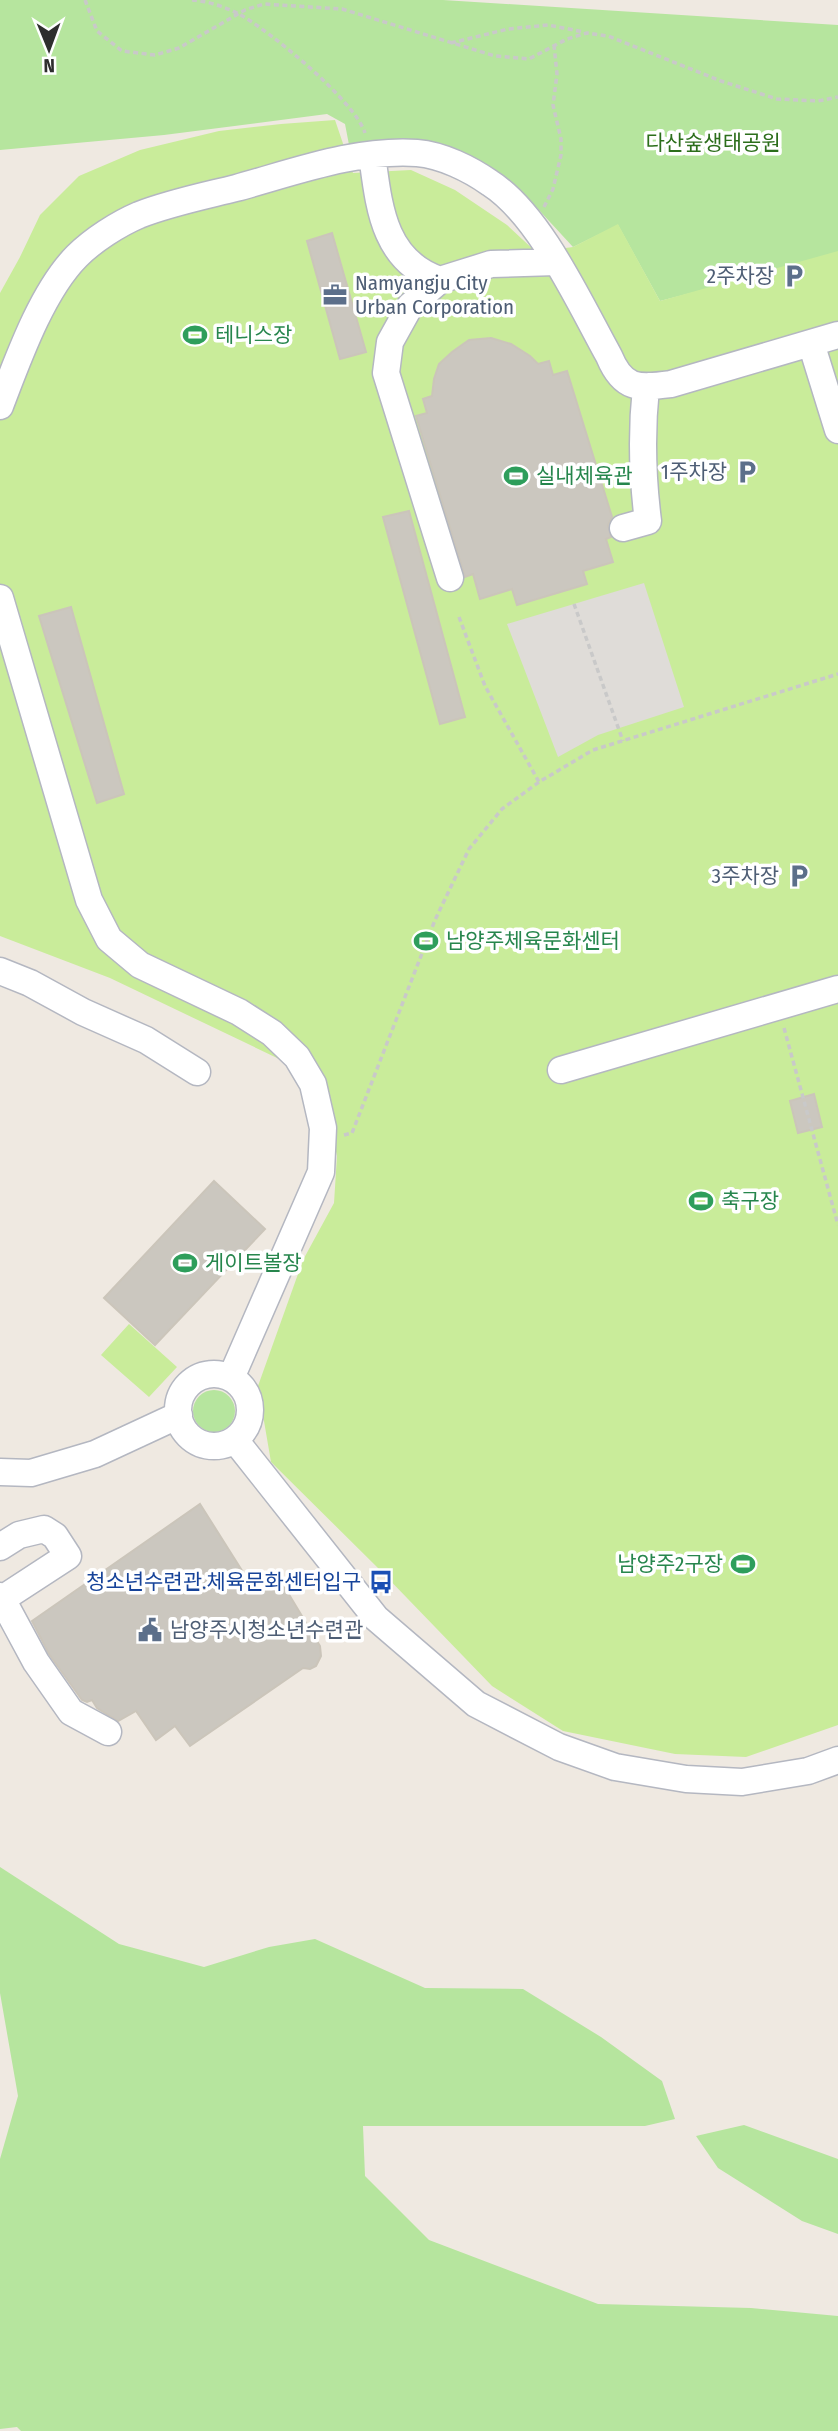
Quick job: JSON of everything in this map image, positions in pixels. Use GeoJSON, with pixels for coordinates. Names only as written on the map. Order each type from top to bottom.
{"type":"FeatureCollection","features":[{"type":"Feature","properties":{"kind":"street"},"geometry":{"type":"LineString","coordinates":[[0,406],[53,287],[78,255],[103,236],[139,215],[334,161],[384,153],[420,153],[461,166],[491,183],[510,199],[533,225],[556,262],[616,373],[630,383],[646,387],[694,377],[838,335]]}},
{"type":"Feature","properties":{"kind":"street"},"geometry":{"type":"LineString","coordinates":[[372,155],[380,214],[400,254],[420,273],[439,279]]}},
{"type":"Feature","properties":{"kind":"street"},"geometry":{"type":"LineString","coordinates":[[450,578],[386,373],[390,342],[410,306],[439,279],[491,264],[556,262]]}},
{"type":"Feature","properties":{"kind":"street"},"geometry":{"type":"LineString","coordinates":[[811,342],[838,430]]}},
{"type":"Feature","properties":{"kind":"street"},"geometry":{"type":"LineString","coordinates":[[623,528],[648,521],[642,473],[641,429],[646,387]]}},
{"type":"Feature","properties":{"kind":"street"},"geometry":{"type":"LineString","coordinates":[[0,598],[89,900],[109,939],[140,965],[239,1012],[272,1033],[297,1057],[313,1084],[323,1128],[321,1172],[231,1378]]}},
{"type":"Feature","properties":{"kind":"street"},"geometry":{"type":"LineString","coordinates":[[0,971],[146,1040],[197,1072]]}},
{"type":"Feature","properties":{"kind":"street"},"geometry":{"type":"LineString","coordinates":[[561,1070],[838,989]]}},
{"type":"Feature","properties":{"kind":"street"},"geometry":{"type":"LineString","coordinates":[[213,1374],[231,1378],[244,1388],[251,1410],[249,1422],[235,1440],[209,1446],[198,1442],[188,1435],[181,1424],[179,1401],[184,1390],[192,1381],[202,1376],[213,1374]]}},
{"type":"Feature","properties":{"kind":"street"},"geometry":{"type":"LineString","coordinates":[[0,1472],[31,1473],[95,1454],[179,1415]]}},
{"type":"Feature","properties":{"kind":"street"},"geometry":{"type":"LineString","coordinates":[[235,1440],[376,1618],[476,1704],[559,1747],[615,1767],[686,1779],[742,1782],[808,1771],[838,1760]]}},
{"type":"Feature","properties":{"kind":"street"},"geometry":{"type":"LineString","coordinates":[[0,1548],[19,1535],[44,1530],[55,1536],[68,1556],[1,1598],[36,1662],[71,1712],[108,1732]]}},
{"type":"Feature","properties":{"kind":"path"},"geometry":{"type":"LineString","coordinates":[[85,0],[97,31],[122,51],[155,55],[179,48],[238,14],[264,5],[342,9],[495,57],[529,59],[587,33]]}},
{"type":"Feature","properties":{"kind":"path"},"geometry":{"type":"LineString","coordinates":[[192,0],[205,1],[238,14],[275,37],[362,122],[372,155]]}},
{"type":"Feature","properties":{"kind":"path"},"geometry":{"type":"LineString","coordinates":[[451,43],[508,29],[548,25],[608,36],[720,81],[777,99],[818,101],[838,97]]}},
{"type":"Feature","properties":{"kind":"path"},"geometry":{"type":"LineString","coordinates":[[533,225],[553,189],[561,155],[561,139],[553,105],[557,74],[555,46]]}},
{"type":"Feature","properties":{"kind":"path"},"geometry":{"type":"LineString","coordinates":[[574,604],[623,741]]}},
{"type":"Feature","properties":{"kind":"path"},"geometry":{"type":"LineString","coordinates":[[460,617],[485,686],[539,782]]}},
{"type":"Feature","properties":{"kind":"path"},"geometry":{"type":"LineString","coordinates":[[323,1140],[352,1133],[435,920],[469,849],[502,809],[539,782],[593,750],[838,674]]}},
{"type":"Feature","properties":{"kind":"path"},"geometry":{"type":"LineString","coordinates":[[777,1005],[838,1225]]}},
{"type":"Feature","properties":{"kind":"green space","name":"다산숲생태공원"},"geometry":{"type":"Polygon","coordinates":[[[0,0],[443,0],[838,25],[838,255],[660,301],[618,225],[573,247],[526,196],[461,151],[407,144],[350,150],[345,124],[327,114],[164,135],[0,150],[0,0]]]}},
{"type":"Feature","properties":{"kind":"green space","name":"남양주체육문화센터"},"geometry":{"type":"Polygon","coordinates":[[[335,120],[353,173],[411,170],[455,190],[507,225],[536,252],[573,247],[618,224],[660,301],[838,251],[838,1725],[746,1757],[675,1754],[563,1731],[492,1686],[271,1462],[258,1386],[303,1260],[334,1203],[337,1156],[319,1078],[110,978],[0,936],[0,293],[40,215],[79,176],[140,150],[219,131],[335,120]]]}},
{"type":"Feature","properties":{"kind":"green space"},"geometry":{"type":"Polygon","coordinates":[[[129,1324],[177,1367],[149,1397],[101,1355],[129,1324]]]}},
{"type":"Feature","properties":{"kind":"green space"},"geometry":{"type":"Polygon","coordinates":[[[214,1390],[229,1396],[235,1411],[229,1426],[214,1432],[199,1426],[193,1411],[199,1396],[214,1390]]]}},
{"type":"Feature","properties":{"kind":"green space"},"geometry":{"type":"Polygon","coordinates":[[[0,1867],[119,1944],[204,1967],[269,1947],[315,1939],[425,1988],[523,1989],[601,2037],[662,2081],[675,2119],[645,2126],[363,2126],[365,2176],[429,2240],[598,2304],[751,2308],[838,2316],[838,2431],[0,2429],[0,2159],[18,2096],[0,1993],[0,1867]]]}},
{"type":"Feature","properties":{"kind":"green space"},"geometry":{"type":"Polygon","coordinates":[[[744,2125],[838,2159],[838,2234],[802,2221],[718,2168],[696,2136],[744,2125]]]}},
{"type":"Feature","properties":{"kind":"shaded area"},"geometry":{"type":"Polygon","coordinates":[[[644,583],[684,707],[598,735],[558,757],[507,624],[644,583]]]}},
{"type":"Feature","properties":{"kind":"building"},"geometry":{"type":"Polygon","coordinates":[[[332,233],[366,352],[340,359],[307,241],[332,233]]]}},
{"type":"Feature","properties":{"kind":"building","name":"실내체육관"},"geometry":{"type":"Polygon","coordinates":[[[491,338],[511,344],[538,364],[549,361],[553,375],[567,371],[612,517],[608,525],[611,537],[606,539],[613,562],[583,571],[587,584],[517,605],[512,589],[480,599],[473,574],[465,577],[416,416],[427,413],[423,399],[432,396],[439,364],[469,340],[491,338]]]}},
{"type":"Feature","properties":{"kind":"building"},"geometry":{"type":"Polygon","coordinates":[[[409,511],[465,717],[440,724],[383,517],[409,511]]]}},
{"type":"Feature","properties":{"kind":"building"},"geometry":{"type":"Polygon","coordinates":[[[71,607],[124,794],[97,803],[39,616],[71,607]]]}},
{"type":"Feature","properties":{"kind":"building"},"geometry":{"type":"Polygon","coordinates":[[[814,1094],[822,1127],[798,1133],[790,1101],[814,1094]]]}},
{"type":"Feature","properties":{"kind":"building","name":"게이트볼장"},"geometry":{"type":"Polygon","coordinates":[[[214,1181],[265,1229],[155,1345],[104,1298],[214,1181]]]}},
{"type":"Feature","properties":{"kind":"building"},"geometry":{"type":"Polygon","coordinates":[[[200,1504],[253,1588],[276,1573],[320,1646],[321,1656],[316,1666],[303,1668],[190,1746],[175,1726],[156,1740],[136,1711],[118,1721],[97,1708],[92,1700],[82,1700],[49,1654],[32,1621],[200,1504]]]}},
{"type":"Feature","properties":{"kind":"place","name":"2주차장"},"geometry":{"type":"Point","coordinates":[794,276]}},
{"type":"Feature","properties":{"kind":"place","name":"Namyangju City Urban Corporation"},"geometry":{"type":"Point","coordinates":[335,295]}},
{"type":"Feature","properties":{"kind":"place","name":"테니스장"},"geometry":{"type":"Point","coordinates":[195,335]}},
{"type":"Feature","properties":{"kind":"place","name":"1주차장"},"geometry":{"type":"Point","coordinates":[747,472]}},
{"type":"Feature","properties":{"kind":"place","name":"실내체육관"},"geometry":{"type":"Point","coordinates":[516,476]}},
{"type":"Feature","properties":{"kind":"place","name":"3주차장"},"geometry":{"type":"Point","coordinates":[799,876]}},
{"type":"Feature","properties":{"kind":"place","name":"남양주체육문화센터"},"geometry":{"type":"Point","coordinates":[426,941]}},
{"type":"Feature","properties":{"kind":"place","name":"축구장"},"geometry":{"type":"Point","coordinates":[701,1201]}},
{"type":"Feature","properties":{"kind":"place","name":"게이트볼장"},"geometry":{"type":"Point","coordinates":[185,1263]}},
{"type":"Feature","properties":{"kind":"place","name":"남양주2구장"},"geometry":{"type":"Point","coordinates":[743,1564]}},
{"type":"Feature","properties":{"kind":"place","name":"청소년수련관.체육문화센터입구"},"geometry":{"type":"Point","coordinates":[381,1582]}},
{"type":"Feature","properties":{"kind":"place","name":"남양주시청소년수련관"},"geometry":{"type":"Point","coordinates":[150,1630]}}]}
